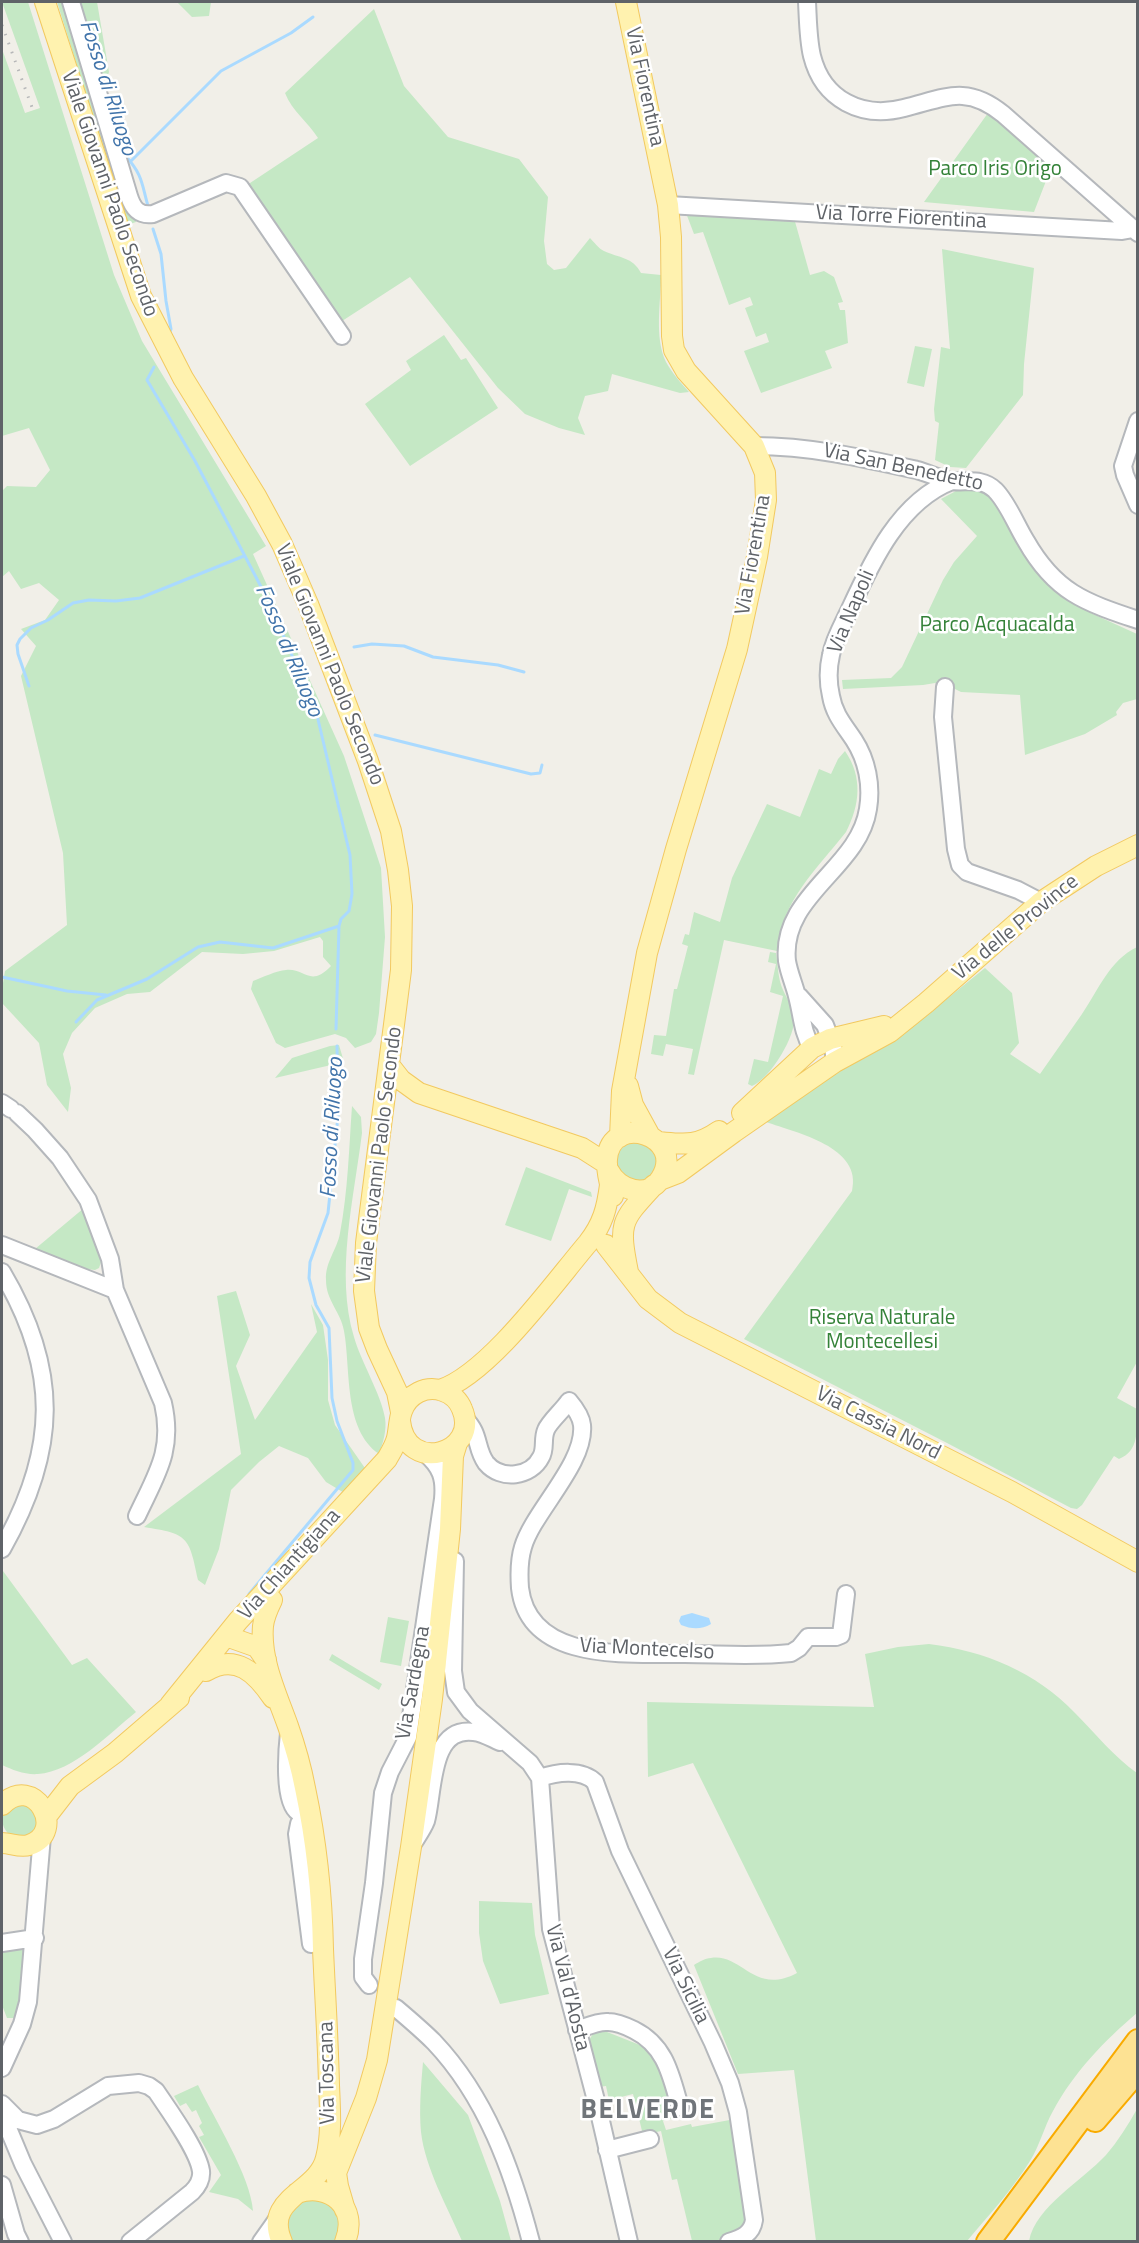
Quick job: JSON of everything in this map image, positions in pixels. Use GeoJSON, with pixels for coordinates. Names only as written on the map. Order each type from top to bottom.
{"type":"FeatureCollection","features":[{"type":"Feature","properties":{"kind":"highway"},"geometry":{"type":"LineString","coordinates":[[988,2241],[1137,2041]]}},
{"type":"Feature","properties":{"kind":"highway"},"geometry":{"type":"LineString","coordinates":[[1004,2241],[1072,2149],[1137,2070]]}},
{"type":"Feature","properties":{"kind":"main road","name":"Viale Giovanni Paolo Secondo"},"geometry":{"type":"LineString","coordinates":[[45,2],[141,296],[179,372],[256,496],[282,544],[327,654],[383,803],[398,870],[403,921],[401,970],[366,1243],[364,1291],[369,1328],[398,1396],[400,1416]]}},
{"type":"Feature","properties":{"kind":"main road","name":"Via Fiorentina"},"geometry":{"type":"LineString","coordinates":[[578,1255],[602,1224],[607,1207],[608,1155],[616,1140],[644,966],[653,927],[732,666],[757,557],[766,492],[763,466],[754,446],[686,371],[674,350],[668,205],[626,2]]}},
{"type":"Feature","properties":{"kind":"main road","name":"Via delle Province"},"geometry":{"type":"LineString","coordinates":[[657,1182],[686,1168],[835,1062],[885,1035],[902,1023],[1035,907],[1096,866],[1137,845]]}},
{"type":"Feature","properties":{"kind":"main road","name":"Via delle Province"},"geometry":{"type":"LineString","coordinates":[[654,1139],[689,1144],[709,1138],[755,1101],[828,1032],[851,1034],[902,1023]]}},
{"type":"Feature","properties":{"kind":"main road","name":"Via Fiorentina"},"geometry":{"type":"LineString","coordinates":[[629,1059],[629,1095],[635,1110],[665,1157],[664,1170],[657,1182]]}},
{"type":"Feature","properties":{"kind":"main road"},"geometry":{"type":"LineString","coordinates":[[390,1066],[401,1080],[419,1093],[582,1148],[616,1182],[627,1189],[639,1191],[657,1182]]}},
{"type":"Feature","properties":{"kind":"main road"},"geometry":{"type":"LineString","coordinates":[[385,1099],[400,1094],[419,1093]]}},
{"type":"Feature","properties":{"kind":"main road"},"geometry":{"type":"LineString","coordinates":[[582,1148],[638,1132],[654,1139]]}},
{"type":"Feature","properties":{"kind":"main road","name":"Via Fiorentina"},"geometry":{"type":"LineString","coordinates":[[606,1245],[605,1239],[614,1209],[608,1173]]}},
{"type":"Feature","properties":{"kind":"main road"},"geometry":{"type":"LineString","coordinates":[[440,1390],[461,1381],[492,1354],[578,1255],[606,1245],[612,1240],[622,1228],[627,1215],[657,1182]]}},
{"type":"Feature","properties":{"kind":"main road"},"geometry":{"type":"LineString","coordinates":[[622,1228],[629,1275]]}},
{"type":"Feature","properties":{"kind":"main road","name":"Via Cassia Nord"},"geometry":{"type":"LineString","coordinates":[[606,1245],[655,1306],[680,1323],[1012,1492],[1137,1562]]}},
{"type":"Feature","properties":{"kind":"main road"},"geometry":{"type":"LineString","coordinates":[[345,2241],[349,2230],[336,2173],[362,2111],[374,2073],[411,1847],[432,1699],[450,1529],[453,1456],[464,1429],[464,1415],[475,1382],[492,1354]]}},
{"type":"Feature","properties":{"kind":"main road"},"geometry":{"type":"LineString","coordinates":[[388,1371],[420,1391],[440,1390],[454,1398],[464,1415]]}},
{"type":"Feature","properties":{"kind":"main road","name":"Via Chiantigiana"},"geometry":{"type":"LineString","coordinates":[[170,1705],[382,1466],[395,1444],[405,1403],[420,1391]]}},
{"type":"Feature","properties":{"kind":"main road"},"geometry":{"type":"LineString","coordinates":[[400,1416],[404,1438],[421,1452]]}},
{"type":"Feature","properties":{"kind":"main road","name":"Via Chiantigiana"},"geometry":{"type":"LineString","coordinates":[[8,1842],[36,1841],[41,1818],[70,1786],[128,1743],[189,1689],[206,1671],[233,1632],[272,1600],[394,1464],[404,1456],[421,1452],[435,1454],[446,1451],[457,1442]]}},
{"type":"Feature","properties":{"kind":"main road","name":"Via Toscana"},"geometry":{"type":"LineString","coordinates":[[272,1600],[263,1626],[266,1660],[301,1770],[310,1814],[323,1941],[330,2105],[328,2150],[324,2166],[319,2175],[282,2207],[278,2218]]}},
{"type":"Feature","properties":{"kind":"main road"},"geometry":{"type":"LineString","coordinates":[[233,1632],[257,1647],[266,1660]]}},
{"type":"Feature","properties":{"kind":"main road","name":"Via Toscana"},"geometry":{"type":"LineString","coordinates":[[233,1632],[238,1652],[249,1671],[262,1683],[286,1721]]}},
{"type":"Feature","properties":{"kind":"main road"},"geometry":{"type":"LineString","coordinates":[[206,1671],[217,1665],[231,1664],[249,1671]]}},
{"type":"Feature","properties":{"kind":"main road","name":"Via Chiantigiana"},"geometry":{"type":"LineString","coordinates":[[5,1797],[20,1795],[41,1818]]}},
{"type":"Feature","properties":{"kind":"main road"},"geometry":{"type":"LineString","coordinates":[[297,2193],[319,2190],[330,2193],[339,2200],[345,2210]]}},
{"type":"Feature","properties":{"kind":"main road"},"geometry":{"type":"LineString","coordinates":[[278,2218],[278,2229],[282,2241]]}},
{"type":"Feature","properties":{"kind":"street"},"geometry":{"type":"LineString","coordinates":[[71,2],[135,210],[144,214],[153,214],[226,183],[240,187],[342,336]]}},
{"type":"Feature","properties":{"kind":"street"},"geometry":{"type":"LineString","coordinates":[[807,2],[813,57],[823,82],[838,100],[849,106],[874,112],[903,109],[955,94],[982,100],[1003,114],[1136,230]]}},
{"type":"Feature","properties":{"kind":"street","name":"Via Torre Fiorentina"},"geometry":{"type":"LineString","coordinates":[[668,205],[1136,230]]}},
{"type":"Feature","properties":{"kind":"street"},"geometry":{"type":"LineString","coordinates":[[1137,421],[1123,466],[1137,505]]}},
{"type":"Feature","properties":{"kind":"street","name":"Via San Benedetto"},"geometry":{"type":"LineString","coordinates":[[754,446],[821,450],[918,470],[952,481],[973,480],[991,487],[1001,499],[1036,559],[1055,580],[1089,603],[1137,620]]}},
{"type":"Feature","properties":{"kind":"street","name":"Via Napoli"},"geometry":{"type":"LineString","coordinates":[[812,1048],[804,1031],[787,953],[794,923],[806,901],[857,841],[865,823],[869,803],[869,782],[865,764],[856,744],[838,717],[831,698],[829,674],[833,649],[856,594],[891,532],[930,494],[952,481]]}},
{"type":"Feature","properties":{"kind":"street"},"geometry":{"type":"LineString","coordinates":[[945,687],[944,727],[957,859],[967,872],[1004,885],[1035,907]]}},
{"type":"Feature","properties":{"kind":"street","name":"Via Napoli"},"geometry":{"type":"LineString","coordinates":[[796,993],[828,1032],[835,1062]]}},
{"type":"Feature","properties":{"kind":"street"},"geometry":{"type":"LineString","coordinates":[[10,1109],[48,1144],[87,1197],[110,1259],[115,1290],[160,1394],[167,1420],[166,1451],[137,1516]]}},
{"type":"Feature","properties":{"kind":"street"},"geometry":{"type":"LineString","coordinates":[[2,1245],[115,1290]]}},
{"type":"Feature","properties":{"kind":"street"},"geometry":{"type":"LineString","coordinates":[[2,1272],[22,1310],[36,1345],[42,1370],[45,1404],[43,1438],[37,1470],[20,1516],[2,1549]]}},
{"type":"Feature","properties":{"kind":"street","name":"Via Montecelso"},"geometry":{"type":"LineString","coordinates":[[556,1418],[569,1401],[582,1424],[579,1445],[560,1484],[527,1536],[519,1566],[521,1596],[524,1605],[536,1623],[555,1640],[573,1647],[609,1652],[791,1653],[799,1648],[808,1637],[841,1635],[846,1594]]}},
{"type":"Feature","properties":{"kind":"street"},"geometry":{"type":"LineString","coordinates":[[464,1415],[471,1425],[483,1458],[496,1471],[508,1474],[533,1468],[541,1458],[546,1429],[556,1418],[570,1424],[579,1445]]}},
{"type":"Feature","properties":{"kind":"street"},"geometry":{"type":"LineString","coordinates":[[457,1442],[479,1444]]}},
{"type":"Feature","properties":{"kind":"street","name":"Via Sardegna"},"geometry":{"type":"LineString","coordinates":[[369,1985],[363,1977],[363,1959],[374,1883],[383,1793],[390,1772],[408,1737],[443,1499],[442,1474],[437,1465],[421,1452]]}},
{"type":"Feature","properties":{"kind":"street"},"geometry":{"type":"LineString","coordinates":[[450,1529],[455,1545],[454,1685],[465,1705],[530,1762],[540,1778]]}},
{"type":"Feature","properties":{"kind":"street"},"geometry":{"type":"LineString","coordinates":[[411,1847],[425,1823],[436,1763],[445,1743],[458,1734],[468,1732],[507,1743]]}},
{"type":"Feature","properties":{"kind":"street","name":"Via Sicilia"},"geometry":{"type":"LineString","coordinates":[[540,1778],[548,1775],[577,1773],[589,1777],[598,1788],[623,1858],[734,2094],[754,2220],[752,2229],[747,2234],[729,2241]]}},
{"type":"Feature","properties":{"kind":"street","name":"Via Val d'Aosta"},"geometry":{"type":"LineString","coordinates":[[540,1778],[550,1922],[561,1974],[629,2241]]}},
{"type":"Feature","properties":{"kind":"street"},"geometry":{"type":"LineString","coordinates":[[2,2068],[19,2031],[28,2002],[35,1938],[41,1818]]}},
{"type":"Feature","properties":{"kind":"street"},"geometry":{"type":"LineString","coordinates":[[8,1842],[38,1875]]}},
{"type":"Feature","properties":{"kind":"street"},"geometry":{"type":"LineString","coordinates":[[2,1943],[35,1938]]}},
{"type":"Feature","properties":{"kind":"street"},"geometry":{"type":"LineString","coordinates":[[396,2008],[444,2053],[478,2102],[512,2174],[531,2241]]}},
{"type":"Feature","properties":{"kind":"street"},"geometry":{"type":"LineString","coordinates":[[577,2030],[608,2022],[626,2026],[647,2037],[666,2061],[680,2108]]}},
{"type":"Feature","properties":{"kind":"street"},"geometry":{"type":"LineString","coordinates":[[2,2039],[19,2031]]}},
{"type":"Feature","properties":{"kind":"street"},"geometry":{"type":"LineString","coordinates":[[2,2103],[18,2120],[37,2125],[54,2119],[108,2086],[139,2083],[156,2091],[197,2159],[201,2178],[199,2185],[192,2192],[130,2241]]}},
{"type":"Feature","properties":{"kind":"street"},"geometry":{"type":"LineString","coordinates":[[2,2103],[3,2116],[22,2164],[63,2241]]}},
{"type":"Feature","properties":{"kind":"street"},"geometry":{"type":"LineString","coordinates":[[607,2150],[650,2139]]}},
{"type":"Feature","properties":{"kind":"street"},"geometry":{"type":"LineString","coordinates":[[2,2185],[17,2239]]}},
{"type":"Feature","properties":{"kind":"street"},"geometry":{"type":"LineString","coordinates":[[261,2241],[278,2218]]}},
{"type":"Feature","properties":{"kind":"green space"},"geometry":{"type":"Polygon","coordinates":[[[2,2],[28,2],[114,275],[142,341],[266,546],[253,554],[344,756],[381,868],[385,937],[379,1013],[376,1034],[371,1042],[355,1048],[346,1038],[335,1034],[285,1048],[276,1043],[251,989],[253,981],[286,970],[318,976],[331,966],[323,957],[323,941],[320,937],[274,951],[243,954],[202,952],[150,992],[127,994],[95,1008],[72,1033],[63,1054],[71,1088],[68,1112],[47,1085],[39,1043],[2,1003],[5,971],[67,925],[63,853],[21,676],[36,646],[21,629],[45,620],[59,600],[39,583],[21,589],[9,571],[2,577],[2,491],[7,486],[36,487],[50,470],[29,428],[2,436],[2,49],[25,113],[40,108],[2,2]]]}},
{"type":"Feature","properties":{"kind":"green space"},"geometry":{"type":"Polygon","coordinates":[[[57,2],[65,2],[136,222],[127,225],[57,2]]]}},
{"type":"Feature","properties":{"kind":"green space"},"geometry":{"type":"Polygon","coordinates":[[[79,2],[97,2],[109,72],[104,86],[79,2]]]}},
{"type":"Feature","properties":{"kind":"green space"},"geometry":{"type":"Polygon","coordinates":[[[177,2],[211,2],[209,16],[192,17],[177,2]]]}},
{"type":"Feature","properties":{"kind":"green space"},"geometry":{"type":"Polygon","coordinates":[[[374,9],[404,86],[448,137],[519,159],[548,197],[544,241],[547,264],[554,270],[566,268],[590,238],[602,250],[630,261],[641,273],[661,275],[659,331],[662,352],[671,370],[689,392],[680,393],[612,374],[608,391],[585,396],[578,418],[585,435],[559,428],[525,414],[498,388],[410,277],[339,323],[247,185],[318,138],[285,93],[374,9]]]}},
{"type":"Feature","properties":{"kind":"green space","name":"Parco Iris Origo"},"geometry":{"type":"Polygon","coordinates":[[[988,113],[1051,168],[1034,212],[924,202],[988,113]]]}},
{"type":"Feature","properties":{"kind":"green space"},"geometry":{"type":"Polygon","coordinates":[[[686,213],[794,218],[810,275],[824,271],[834,277],[843,302],[838,303],[840,310],[845,310],[848,343],[825,351],[832,368],[761,393],[744,351],[769,342],[766,333],[756,337],[745,308],[753,305],[750,297],[729,305],[703,232],[694,234],[686,213]]]}},
{"type":"Feature","properties":{"kind":"green space"},"geometry":{"type":"Polygon","coordinates":[[[942,249],[1034,268],[1023,395],[966,468],[950,467],[935,460],[939,423],[935,421],[934,409],[941,347],[950,349],[942,249]]]}},
{"type":"Feature","properties":{"kind":"green space"},"geometry":{"type":"Polygon","coordinates":[[[444,335],[461,360],[466,358],[498,408],[410,466],[365,404],[411,370],[406,361],[444,335]]]}},
{"type":"Feature","properties":{"kind":"green space"},"geometry":{"type":"Polygon","coordinates":[[[915,346],[932,349],[924,387],[907,383],[915,346]]]}},
{"type":"Feature","properties":{"kind":"green space","name":"Parco Acquacalda"},"geometry":{"type":"Polygon","coordinates":[[[978,488],[988,491],[1076,603],[1093,614],[1137,634],[1137,699],[1123,703],[1116,712],[1117,715],[1085,734],[1025,755],[1020,695],[961,692],[941,682],[843,689],[842,680],[891,678],[902,667],[943,580],[954,562],[977,536],[941,499],[956,491],[978,488]]]}},
{"type":"Feature","properties":{"kind":"green space"},"geometry":{"type":"Polygon","coordinates":[[[845,751],[855,771],[858,791],[851,822],[846,832],[812,873],[793,901],[780,933],[777,951],[724,940],[694,1075],[688,1074],[693,1049],[666,1044],[663,1056],[651,1054],[654,1035],[666,1036],[674,989],[677,989],[688,946],[682,944],[685,934],[689,935],[694,912],[720,922],[732,878],[767,804],[800,817],[819,769],[831,774],[838,759],[845,751]]]}},
{"type":"Feature","properties":{"kind":"green space","name":"Riserva Naturale Montecellesi"},"geometry":{"type":"Polygon","coordinates":[[[1137,947],[1138,1360],[1117,1398],[1137,1409],[1137,1432],[1130,1451],[1119,1459],[1114,1456],[1082,1505],[1077,1509],[1071,1508],[744,1339],[852,1191],[853,1176],[848,1163],[838,1153],[810,1137],[766,1122],[842,1069],[901,1036],[985,968],[1012,993],[1019,1043],[1010,1054],[1040,1074],[1112,968],[1127,953],[1137,947]]]}},
{"type":"Feature","properties":{"kind":"green space"},"geometry":{"type":"Polygon","coordinates":[[[770,952],[776,953],[780,981],[792,1009],[794,1024],[781,1056],[767,1075],[752,1086],[748,1084],[754,1059],[768,1062],[783,996],[770,992],[776,964],[768,962],[770,952]]]}},
{"type":"Feature","properties":{"kind":"green space"},"geometry":{"type":"Polygon","coordinates":[[[339,1045],[344,1062],[275,1078],[292,1058],[339,1045]]]}},
{"type":"Feature","properties":{"kind":"green space"},"geometry":{"type":"Polygon","coordinates":[[[352,1106],[361,1117],[362,1133],[348,1236],[346,1288],[354,1337],[385,1418],[385,1432],[379,1454],[367,1443],[359,1430],[354,1414],[344,1331],[328,1294],[326,1280],[327,1267],[338,1239],[343,1217],[352,1106]]]}},
{"type":"Feature","properties":{"kind":"green space"},"geometry":{"type":"Polygon","coordinates":[[[638,1140],[656,1151],[657,1172],[640,1184],[621,1177],[617,1163],[621,1149],[638,1140]]]}},
{"type":"Feature","properties":{"kind":"green space"},"geometry":{"type":"Polygon","coordinates":[[[526,1167],[591,1192],[592,1197],[569,1189],[551,1241],[505,1225],[526,1167]]]}},
{"type":"Feature","properties":{"kind":"green space"},"geometry":{"type":"Polygon","coordinates":[[[84,1208],[102,1259],[99,1268],[87,1269],[35,1249],[84,1208]]]}},
{"type":"Feature","properties":{"kind":"green space"},"geometry":{"type":"Polygon","coordinates":[[[236,1291],[250,1335],[236,1366],[255,1420],[317,1332],[311,1304],[323,1325],[328,1360],[328,1400],[335,1425],[367,1471],[346,1494],[326,1482],[308,1458],[279,1446],[231,1490],[219,1549],[205,1585],[198,1580],[192,1554],[184,1540],[170,1532],[144,1527],[241,1454],[217,1296],[236,1291]]]}},
{"type":"Feature","properties":{"kind":"green space"},"geometry":{"type":"Polygon","coordinates":[[[3,1571],[72,1665],[87,1658],[136,1712],[78,1759],[51,1772],[28,1774],[2,1765],[3,1571]]]}},
{"type":"Feature","properties":{"kind":"green space"},"geometry":{"type":"Polygon","coordinates":[[[388,1617],[409,1621],[401,1666],[380,1662],[388,1617]]]}},
{"type":"Feature","properties":{"kind":"green space"},"geometry":{"type":"Polygon","coordinates":[[[929,1644],[990,1658],[1044,1686],[1137,1773],[1137,2013],[1101,2046],[1070,2083],[1053,2111],[1023,2172],[967,2241],[816,2241],[794,2070],[738,2074],[694,1965],[702,1960],[722,1958],[759,1977],[770,1980],[782,1979],[797,1973],[693,1763],[648,1777],[647,1702],[874,1707],[865,1654],[898,1647],[929,1644]]]}},
{"type":"Feature","properties":{"kind":"green space"},"geometry":{"type":"Polygon","coordinates":[[[332,1654],[382,1684],[379,1690],[329,1660],[332,1654]]]}},
{"type":"Feature","properties":{"kind":"green space"},"geometry":{"type":"Polygon","coordinates":[[[29,1802],[41,1822],[30,1837],[12,1837],[3,1824],[5,1809],[29,1802]]]}},
{"type":"Feature","properties":{"kind":"green space"},"geometry":{"type":"Polygon","coordinates":[[[479,1901],[532,1903],[535,1935],[549,1994],[500,2004],[483,1961],[479,1933],[479,1901]]]}},
{"type":"Feature","properties":{"kind":"green space"},"geometry":{"type":"Polygon","coordinates":[[[25,1947],[24,1993],[17,2018],[7,2018],[2,2005],[2,1949],[25,1947]]]}},
{"type":"Feature","properties":{"kind":"green space"},"geometry":{"type":"Polygon","coordinates":[[[602,2030],[645,2047],[655,2055],[670,2090],[665,2112],[672,2118],[663,2121],[666,2130],[691,2124],[692,2127],[735,2119],[748,2222],[729,2237],[692,2241],[677,2179],[672,2180],[661,2131],[643,2135],[633,2094],[609,2100],[606,2086],[599,2087],[589,2040],[595,2031],[602,2030]]]}},
{"type":"Feature","properties":{"kind":"green space"},"geometry":{"type":"Polygon","coordinates":[[[423,2062],[468,2115],[500,2201],[511,2241],[462,2241],[432,2174],[423,2146],[420,2115],[423,2062]]]}},
{"type":"Feature","properties":{"kind":"green space"},"geometry":{"type":"Polygon","coordinates":[[[198,2085],[239,2165],[251,2197],[253,2211],[238,2199],[209,2192],[221,2175],[199,2137],[204,2135],[199,2126],[202,2123],[196,2110],[192,2112],[186,2103],[180,2106],[174,2096],[198,2085]]]}},
{"type":"Feature","properties":{"kind":"green space"},"geometry":{"type":"Polygon","coordinates":[[[1137,2109],[1137,2241],[1029,2241],[1033,2228],[1050,2205],[1106,2155],[1123,2133],[1137,2109]]]}},
{"type":"Feature","properties":{"kind":"green space"},"geometry":{"type":"Polygon","coordinates":[[[316,2198],[329,2205],[337,2213],[339,2224],[337,2239],[335,2242],[292,2241],[288,2230],[289,2214],[301,2202],[316,2198]]]}},
{"type":"Feature","properties":{"kind":"water"},"geometry":{"type":"Polygon","coordinates":[[[692,1613],[709,1618],[711,1624],[696,1628],[681,1625],[679,1621],[681,1616],[692,1613]]]}},
{"type":"Feature","properties":{"kind":"waterway"},"geometry":{"type":"LineString","coordinates":[[131,161],[221,71],[291,33],[313,17]]}},
{"type":"Feature","properties":{"kind":"waterway","name":"Fosso di Riluogo"},"geometry":{"type":"LineString","coordinates":[[125,155],[138,174],[148,206]]}},
{"type":"Feature","properties":{"kind":"waterway","name":"Fosso di Riluogo"},"geometry":{"type":"LineString","coordinates":[[153,229],[161,254],[170,332]]}},
{"type":"Feature","properties":{"kind":"waterway","name":"Fosso di Riluogo"},"geometry":{"type":"LineString","coordinates":[[154,367],[147,380],[195,461],[268,600],[316,711],[350,855],[352,894],[349,911],[341,919],[339,926],[336,1029]]}},
{"type":"Feature","properties":{"kind":"waterway"},"geometry":{"type":"LineString","coordinates":[[29,686],[17,645],[31,628],[48,620],[73,603],[89,600],[116,601],[140,598],[244,556]]}},
{"type":"Feature","properties":{"kind":"waterway"},"geometry":{"type":"LineString","coordinates":[[354,647],[372,644],[404,646],[433,657],[498,665],[524,672]]}},
{"type":"Feature","properties":{"kind":"waterway"},"geometry":{"type":"LineString","coordinates":[[375,735],[531,774],[540,773],[542,765]]}},
{"type":"Feature","properties":{"kind":"waterway"},"geometry":{"type":"LineString","coordinates":[[76,1022],[97,1000],[147,979],[198,947],[220,942],[273,948],[339,926]]}},
{"type":"Feature","properties":{"kind":"waterway"},"geometry":{"type":"LineString","coordinates":[[2,977],[67,991],[106,995]]}},
{"type":"Feature","properties":{"kind":"waterway","name":"Fosso di Riluogo"},"geometry":{"type":"LineString","coordinates":[[249,1594],[353,1470],[353,1463],[337,1421],[332,1398],[329,1328],[316,1305],[309,1278],[310,1262],[328,1213],[338,1116],[337,1046]]}},
{"type":"Feature","properties":{"kind":"railway"},"geometry":{"type":"LineString","coordinates":[[2,25],[33,110]]}},
{"type":"Feature","properties":{"kind":"district","name":"BELVERDE"},"geometry":{"type":"Point","coordinates":[648,2111]}}]}
